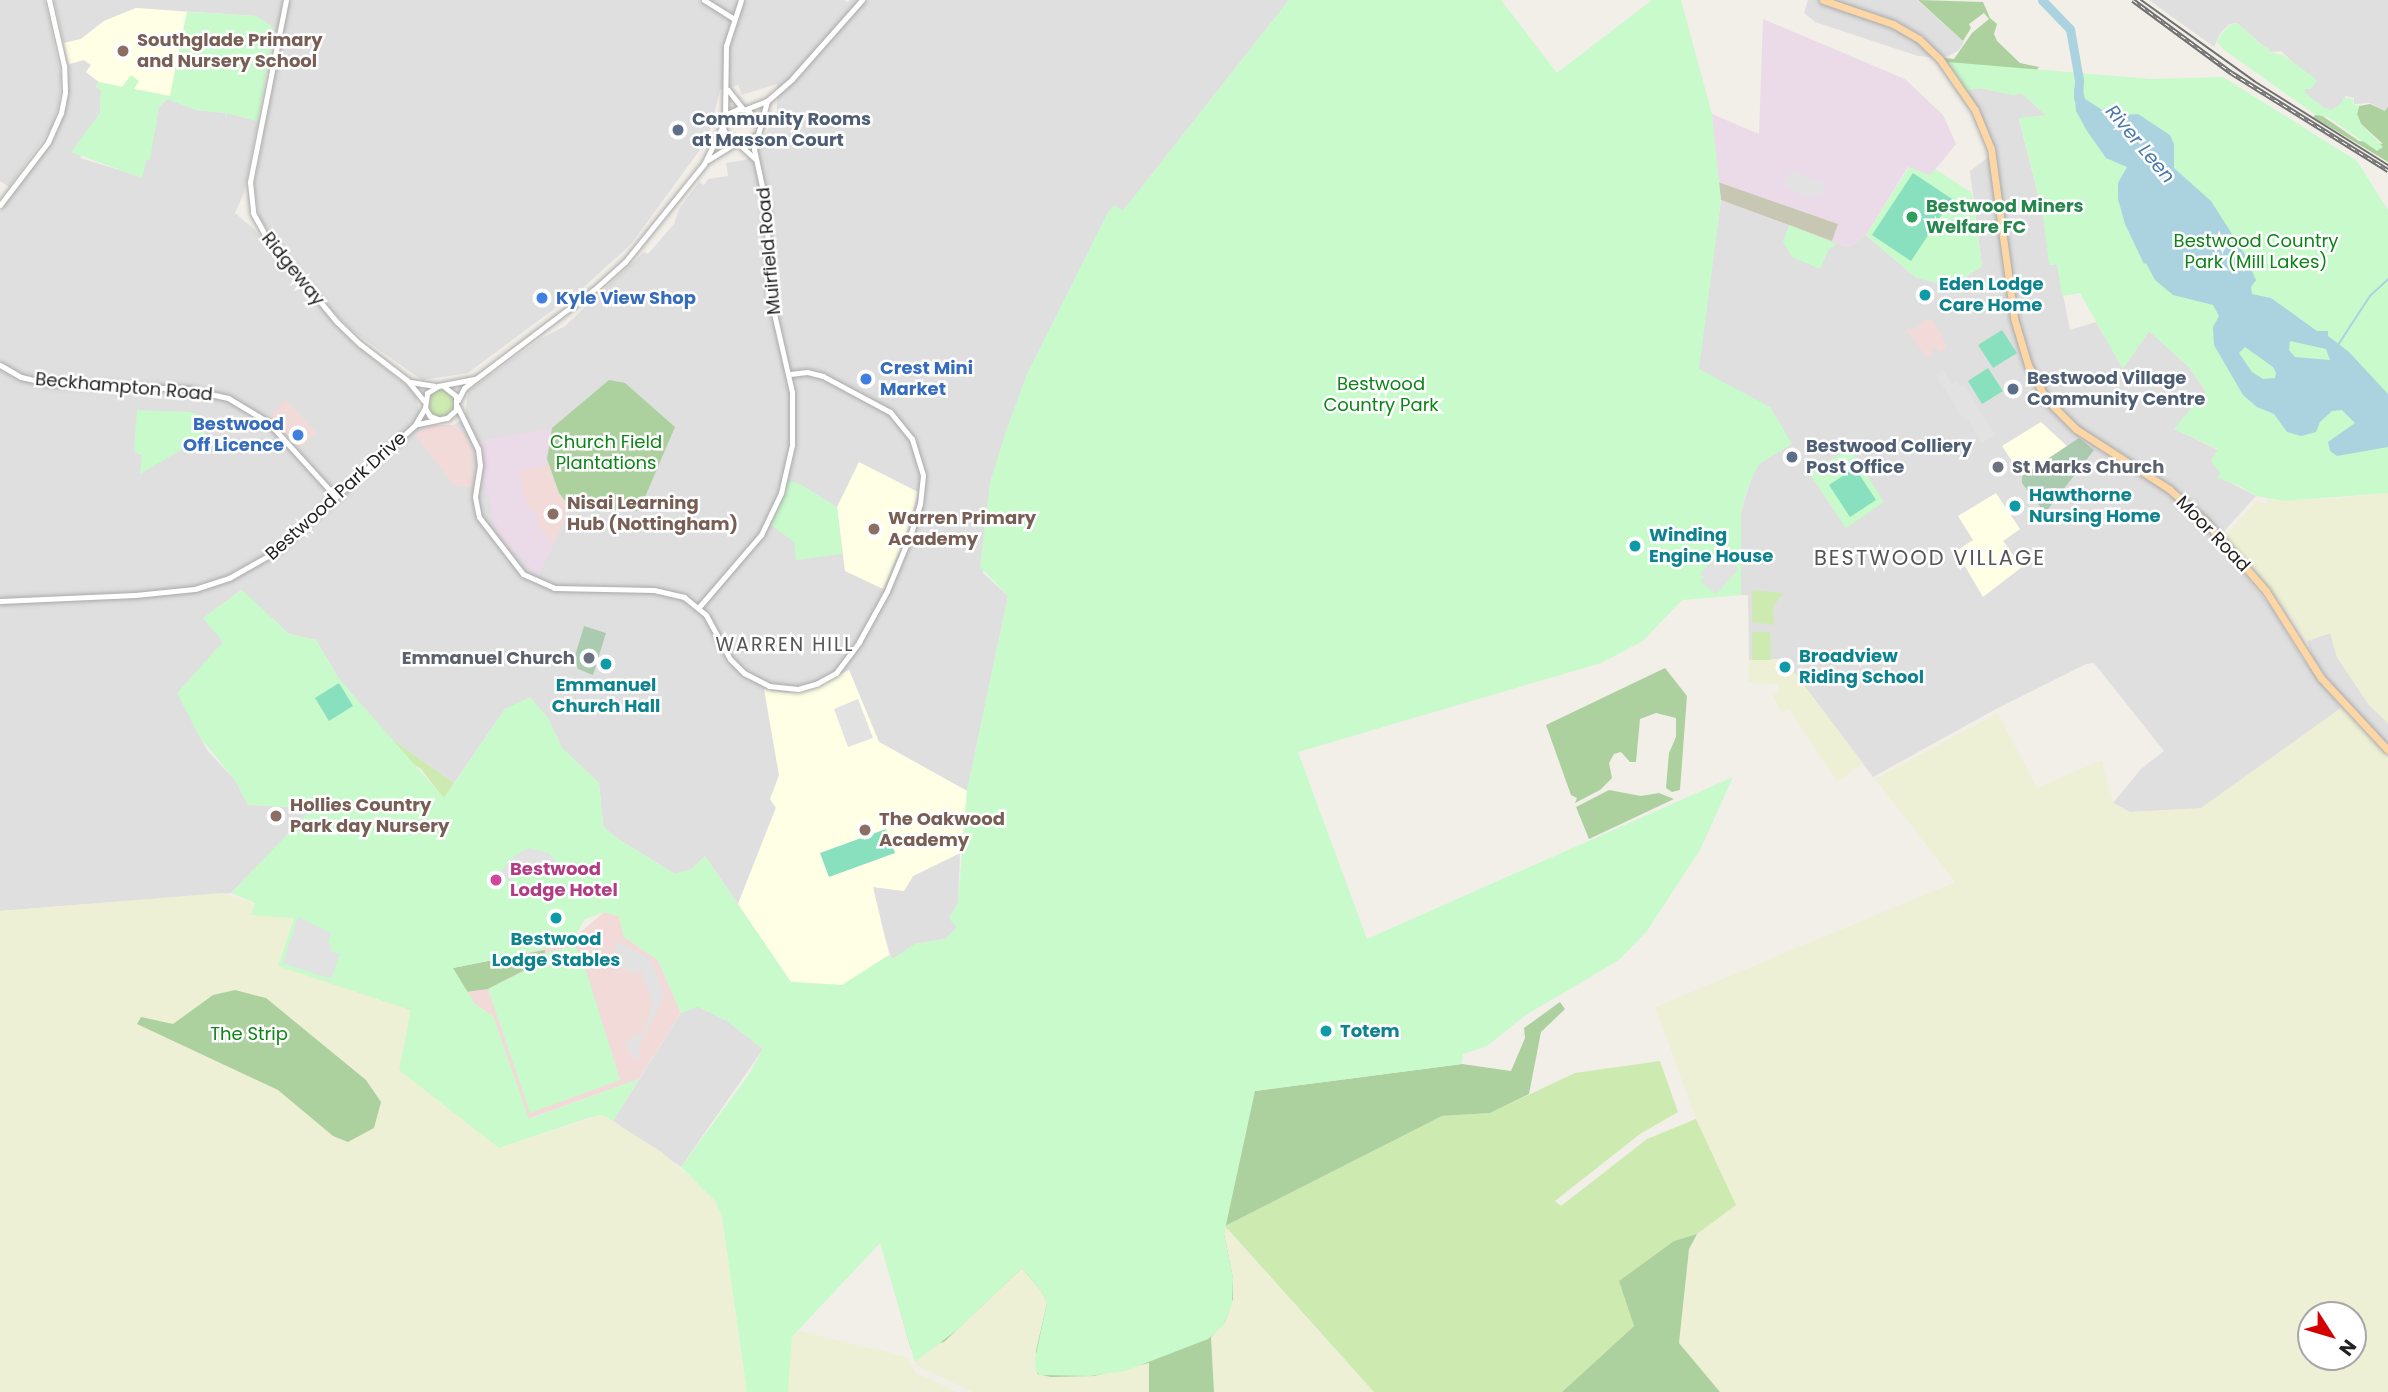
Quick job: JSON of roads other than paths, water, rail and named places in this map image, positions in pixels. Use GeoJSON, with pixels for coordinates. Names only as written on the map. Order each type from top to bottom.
{"type":"FeatureCollection","features":[{"type":"Feature","properties":{"kind":"main road","name":"Moor Road"},"geometry":{"type":"LineString","coordinates":[[1823,0],[1891,23],[1919,39],[1939,58],[1975,110],[1991,149],[2011,300],[2032,376],[2054,410],[2103,449],[2179,497],[2205,521],[2266,592],[2326,684],[2388,750]]}},
{"type":"Feature","properties":{"kind":"street"},"geometry":{"type":"LineString","coordinates":[[0,205],[48,142],[61,113],[64,66],[49,0]]}},
{"type":"Feature","properties":{"kind":"street","name":"Ridgeway"},"geometry":{"type":"LineString","coordinates":[[286,0],[250,182],[253,213],[266,236],[337,322],[360,344],[407,380],[418,385],[440,386]]}},
{"type":"Feature","properties":{"kind":"street"},"geometry":{"type":"LineString","coordinates":[[704,0],[725,13],[735,15]]}},
{"type":"Feature","properties":{"kind":"street"},"geometry":{"type":"LineString","coordinates":[[741,0],[726,46],[724,121],[726,136],[755,159]]}},
{"type":"Feature","properties":{"kind":"street"},"geometry":{"type":"LineString","coordinates":[[447,418],[458,403],[464,388],[596,288],[625,262],[704,163],[724,121],[733,110],[767,101],[803,67],[862,0]]}},
{"type":"Feature","properties":{"kind":"street"},"geometry":{"type":"LineString","coordinates":[[726,87],[735,104],[753,114],[758,127]]}},
{"type":"Feature","properties":{"kind":"street"},"geometry":{"type":"LineString","coordinates":[[704,163],[737,143],[748,142],[755,135],[767,101]]}},
{"type":"Feature","properties":{"kind":"street","name":"Muirfield Road"},"geometry":{"type":"LineString","coordinates":[[699,607],[752,547],[776,504],[793,445],[794,406],[790,374],[770,296],[766,205],[755,159],[755,135]]}},
{"type":"Feature","properties":{"kind":"street","name":"Beckhampton Road"},"geometry":{"type":"LineString","coordinates":[[0,365],[22,377],[46,383],[188,389],[228,398],[268,422],[336,497]]}},
{"type":"Feature","properties":{"kind":"street"},"geometry":{"type":"LineString","coordinates":[[440,386],[451,389],[465,427],[479,454],[475,497],[479,517],[509,560],[528,578],[562,588],[666,591],[684,597],[699,607],[712,623],[730,659],[749,677],[769,686],[786,689],[816,684],[833,675],[848,661],[887,591],[911,533],[920,504],[923,475],[918,453],[906,429],[875,402],[807,372],[790,374]]}},
{"type":"Feature","properties":{"kind":"street"},"geometry":{"type":"LineString","coordinates":[[465,427],[447,418],[438,419],[430,415],[424,404],[427,393],[440,386],[477,378]]}},
{"type":"Feature","properties":{"kind":"street","name":"Ridgeway"},"geometry":{"type":"LineString","coordinates":[[407,380],[424,404]]}},
{"type":"Feature","properties":{"kind":"street","name":"Bestwood Park Drive"},"geometry":{"type":"LineString","coordinates":[[0,601],[135,595],[195,589],[236,575],[270,556],[336,497],[415,425],[424,404]]}},
{"type":"Feature","properties":{"kind":"street","name":"Bestwood Park Drive"},"geometry":{"type":"LineString","coordinates":[[415,425],[438,419]]}},
{"type":"Feature","properties":{"kind":"water"},"geometry":{"type":"Polygon","coordinates":[[[2074,88],[2082,88],[2085,99],[2112,116],[2138,114],[2170,135],[2174,144],[2174,168],[2211,201],[2244,253],[2256,280],[2251,287],[2252,294],[2271,298],[2317,331],[2328,331],[2328,336],[2349,352],[2388,394],[2388,447],[2337,456],[2330,451],[2328,442],[2355,423],[2342,410],[2332,411],[2320,422],[2316,432],[2301,436],[2287,432],[2274,414],[2257,407],[2243,395],[2214,345],[2213,327],[2219,316],[2213,305],[2173,295],[2155,280],[2146,263],[2144,264],[2125,224],[2118,199],[2118,183],[2127,167],[2106,158],[2076,111],[2074,88]],[[2290,341],[2289,350],[2295,357],[2330,360],[2326,349],[2290,341]],[[2245,347],[2239,353],[2252,372],[2263,379],[2275,378],[2273,367],[2245,347]]]}},
{"type":"Feature","properties":{"kind":"waterway","name":"River Leen"},"geometry":{"type":"LineString","coordinates":[[2042,0],[2070,29],[2079,80],[2078,98]]}},
{"type":"Feature","properties":{"kind":"waterway"},"geometry":{"type":"LineString","coordinates":[[2338,345],[2370,296],[2388,279]]}},
{"type":"Feature","properties":{"kind":"tram line"},"geometry":{"type":"LineString","coordinates":[[2141,0],[2254,81],[2388,165]]}},
{"type":"Feature","properties":{"kind":"railway"},"geometry":{"type":"LineString","coordinates":[[2133,0],[2232,73],[2388,170]]}},
{"type":"Feature","properties":{"kind":"place","name":"Southglade Primary and Nursery School"},"geometry":{"type":"Point","coordinates":[123,51]}},
{"type":"Feature","properties":{"kind":"place","name":"Community Rooms at Masson Court"},"geometry":{"type":"Point","coordinates":[678,130]}},
{"type":"Feature","properties":{"kind":"place","name":"Bestwood Miners Welfare FC"},"geometry":{"type":"Point","coordinates":[1912,217]}},
{"type":"Feature","properties":{"kind":"place","name":"Eden Lodge Care Home"},"geometry":{"type":"Point","coordinates":[1925,295]}},
{"type":"Feature","properties":{"kind":"place","name":"Kyle View Shop"},"geometry":{"type":"Point","coordinates":[542,298]}},
{"type":"Feature","properties":{"kind":"place","name":"Crest Mini Market"},"geometry":{"type":"Point","coordinates":[866,379]}},
{"type":"Feature","properties":{"kind":"place","name":"Bestwood Village Community Centre"},"geometry":{"type":"Point","coordinates":[2013,389]}},
{"type":"Feature","properties":{"kind":"place","name":"Bestwood Off Licence"},"geometry":{"type":"Point","coordinates":[298,435]}},
{"type":"Feature","properties":{"kind":"place","name":"Bestwood Colliery Post Office"},"geometry":{"type":"Point","coordinates":[1792,457]}},
{"type":"Feature","properties":{"kind":"place","name":"St Marks Church"},"geometry":{"type":"Point","coordinates":[1998,467]}},
{"type":"Feature","properties":{"kind":"place","name":"Hawthorne Nursing Home"},"geometry":{"type":"Point","coordinates":[2015,506]}},
{"type":"Feature","properties":{"kind":"place","name":"Nisai Learning Hub (Nottingham)"},"geometry":{"type":"Point","coordinates":[553,514]}},
{"type":"Feature","properties":{"kind":"place","name":"Warren Primary Academy"},"geometry":{"type":"Point","coordinates":[874,529]}},
{"type":"Feature","properties":{"kind":"place","name":"Winding Engine House"},"geometry":{"type":"Point","coordinates":[1635,546]}},
{"type":"Feature","properties":{"kind":"place","name":"Emmanuel Church"},"geometry":{"type":"Point","coordinates":[589,658]}},
{"type":"Feature","properties":{"kind":"place","name":"Emmanuel Church Hall"},"geometry":{"type":"Point","coordinates":[606,664]}},
{"type":"Feature","properties":{"kind":"place","name":"Broadview Riding School"},"geometry":{"type":"Point","coordinates":[1785,667]}},
{"type":"Feature","properties":{"kind":"place","name":"Hollies Country Park day Nursery"},"geometry":{"type":"Point","coordinates":[276,816]}},
{"type":"Feature","properties":{"kind":"place","name":"The Oakwood Academy"},"geometry":{"type":"Point","coordinates":[865,830]}},
{"type":"Feature","properties":{"kind":"place","name":"Bestwood Lodge Hotel"},"geometry":{"type":"Point","coordinates":[496,880]}},
{"type":"Feature","properties":{"kind":"place","name":"Bestwood Lodge Stables"},"geometry":{"type":"Point","coordinates":[556,918]}},
{"type":"Feature","properties":{"kind":"place","name":"Totem"},"geometry":{"type":"Point","coordinates":[1326,1031]}},
{"type":"Feature","properties":{"kind":"district","name":"BESTWOOD VILLAGE"},"geometry":{"type":"Point","coordinates":[1930,558]}},
{"type":"Feature","properties":{"kind":"district","name":"WARREN HILL"},"geometry":{"type":"Point","coordinates":[785,645]}},
{"type":"Feature","properties":{"kind":"park label","name":"Bestwood Country Park (Mill Lakes)"},"geometry":{"type":"Point","coordinates":[2256,252]}},
{"type":"Feature","properties":{"kind":"park label","name":"Bestwood Country Park"},"geometry":{"type":"Point","coordinates":[1381,395]}},
{"type":"Feature","properties":{"kind":"park label","name":"Church Field Plantations"},"geometry":{"type":"Point","coordinates":[606,453]}},
{"type":"Feature","properties":{"kind":"park label","name":"The Strip"},"geometry":{"type":"Point","coordinates":[249,1034]}}]}
